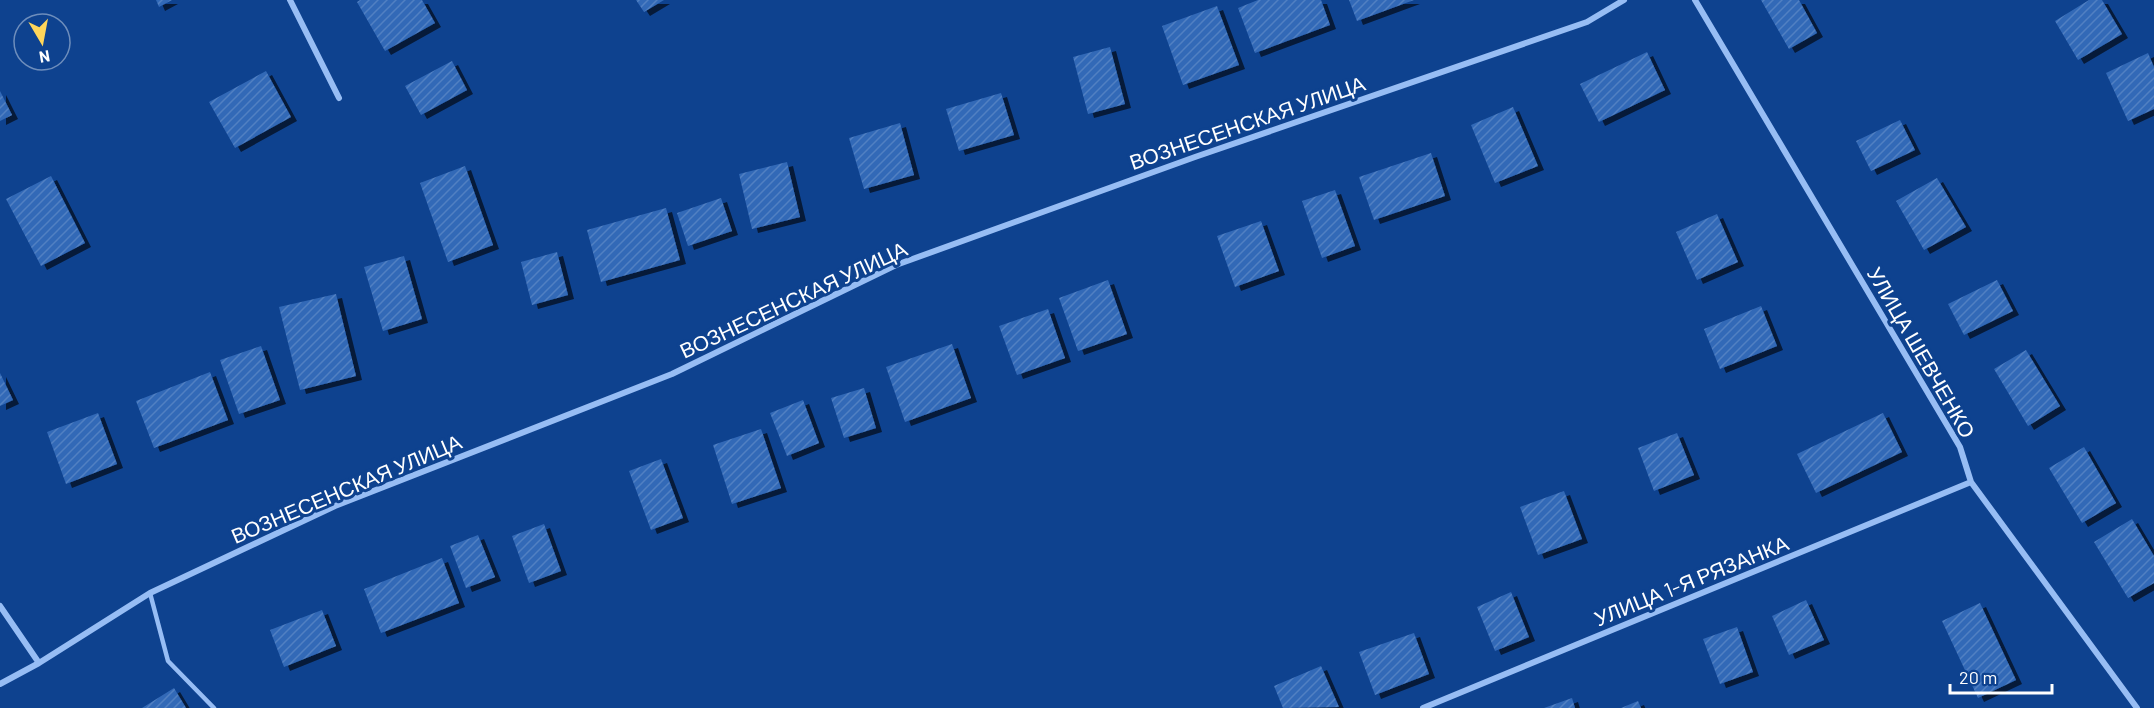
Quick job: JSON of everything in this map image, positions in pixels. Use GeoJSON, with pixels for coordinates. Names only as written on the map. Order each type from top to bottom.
{"type":"FeatureCollection","features":[{"type":"Feature","properties":{"kind":"street"},"geometry":{"type":"LineString","coordinates":[[290,0],[339,98]]}},
{"type":"Feature","properties":{"kind":"street","name":"ВОЗНЕСЕНСКАЯ УЛИЦА"},"geometry":{"type":"LineString","coordinates":[[0,684],[39,663],[150,593],[334,506],[672,374],[896,265],[1195,157],[1587,22],[1624,0]]}},
{"type":"Feature","properties":{"kind":"street","name":"УЛИЦА ШЕВЧЕНКО"},"geometry":{"type":"LineString","coordinates":[[1695,0],[1960,447],[1971,482],[2137,708]]}},
{"type":"Feature","properties":{"kind":"street","name":"УЛИЦА 1-Я РЯЗАНКА"},"geometry":{"type":"LineString","coordinates":[[1423,708],[1971,482]]}},
{"type":"Feature","properties":{"kind":"street"},"geometry":{"type":"LineString","coordinates":[[0,606],[39,663]]}},
{"type":"Feature","properties":{"kind":"lane"},"geometry":{"type":"LineString","coordinates":[[150,593],[168,661],[214,708]]}},
{"type":"Feature","properties":{"kind":"building"},"geometry":{"type":"Polygon","coordinates":[[[156,0],[172,0],[159,7],[156,0]]]}},
{"type":"Feature","properties":{"kind":"building"},"geometry":{"type":"Polygon","coordinates":[[[360,0],[422,0],[435,23],[385,51],[357,2],[360,0]]]}},
{"type":"Feature","properties":{"kind":"building"},"geometry":{"type":"Polygon","coordinates":[[[636,0],[664,0],[644,12],[636,0]]]}},
{"type":"Feature","properties":{"kind":"building"},"geometry":{"type":"Polygon","coordinates":[[[1258,0],[1321,0],[1330,25],[1255,53],[1238,8],[1258,0]]]}},
{"type":"Feature","properties":{"kind":"building"},"geometry":{"type":"Polygon","coordinates":[[[1349,0],[1414,0],[1357,21],[1349,0]]]}},
{"type":"Feature","properties":{"kind":"building"},"geometry":{"type":"Polygon","coordinates":[[[1761,0],[1799,0],[1817,33],[1789,49],[1761,0]]]}},
{"type":"Feature","properties":{"kind":"building"},"geometry":{"type":"Polygon","coordinates":[[[2089,0],[2102,0],[2122,34],[2078,60],[2055,21],[2089,0]]]}},
{"type":"Feature","properties":{"kind":"building"},"geometry":{"type":"Polygon","coordinates":[[[1217,6],[1239,65],[1183,85],[1162,26],[1217,6]]]}},
{"type":"Feature","properties":{"kind":"building"},"geometry":{"type":"Polygon","coordinates":[[[1110,47],[1125,104],[1088,114],[1073,57],[1110,47]]]}},
{"type":"Feature","properties":{"kind":"building"},"geometry":{"type":"Polygon","coordinates":[[[1647,52],[1665,90],[1599,122],[1580,84],[1647,52]]]}},
{"type":"Feature","properties":{"kind":"building"},"geometry":{"type":"Polygon","coordinates":[[[2148,53],[2154,67],[2154,109],[2128,121],[2106,73],[2148,53]]]}},
{"type":"Feature","properties":{"kind":"building"},"geometry":{"type":"Polygon","coordinates":[[[452,61],[467,90],[421,115],[405,86],[452,61]]]}},
{"type":"Feature","properties":{"kind":"building"},"geometry":{"type":"Polygon","coordinates":[[[266,71],[291,117],[235,148],[209,102],[266,71]]]}},
{"type":"Feature","properties":{"kind":"building"},"geometry":{"type":"Polygon","coordinates":[[[0,91],[12,115],[0,121],[0,91]]]}},
{"type":"Feature","properties":{"kind":"building"},"geometry":{"type":"Polygon","coordinates":[[[1001,93],[1014,135],[959,151],[946,109],[1001,93]]]}},
{"type":"Feature","properties":{"kind":"building"},"geometry":{"type":"Polygon","coordinates":[[[1513,107],[1538,166],[1495,183],[1471,125],[1513,107]]]}},
{"type":"Feature","properties":{"kind":"building"},"geometry":{"type":"Polygon","coordinates":[[[1900,120],[1915,150],[1871,171],[1856,141],[1900,120]]]}},
{"type":"Feature","properties":{"kind":"building"},"geometry":{"type":"Polygon","coordinates":[[[900,123],[914,175],[864,189],[849,138],[900,123]]]}},
{"type":"Feature","properties":{"kind":"building"},"geometry":{"type":"Polygon","coordinates":[[[1431,153],[1445,196],[1374,220],[1359,177],[1431,153]]]}},
{"type":"Feature","properties":{"kind":"building"},"geometry":{"type":"Polygon","coordinates":[[[787,162],[800,217],[752,229],[739,174],[787,162]]]}},
{"type":"Feature","properties":{"kind":"building"},"geometry":{"type":"Polygon","coordinates":[[[465,166],[493,245],[448,262],[420,183],[465,166]]]}},
{"type":"Feature","properties":{"kind":"building"},"geometry":{"type":"Polygon","coordinates":[[[51,176],[85,243],[41,266],[6,199],[51,176]]]}},
{"type":"Feature","properties":{"kind":"building"},"geometry":{"type":"Polygon","coordinates":[[[1937,178],[1966,227],[1924,250],[1896,201],[1937,178]]]}},
{"type":"Feature","properties":{"kind":"building"},"geometry":{"type":"Polygon","coordinates":[[[1335,190],[1355,246],[1322,258],[1302,201],[1335,190]]]}},
{"type":"Feature","properties":{"kind":"building"},"geometry":{"type":"Polygon","coordinates":[[[721,198],[732,231],[688,246],[677,213],[721,198]]]}},
{"type":"Feature","properties":{"kind":"building"},"geometry":{"type":"Polygon","coordinates":[[[666,208],[680,260],[601,282],[587,230],[666,208]]]}},
{"type":"Feature","properties":{"kind":"building"},"geometry":{"type":"Polygon","coordinates":[[[1717,214],[1738,262],[1697,280],[1676,232],[1717,214]]]}},
{"type":"Feature","properties":{"kind":"building"},"geometry":{"type":"Polygon","coordinates":[[[1261,221],[1279,271],[1235,287],[1217,236],[1261,221]]]}},
{"type":"Feature","properties":{"kind":"building"},"geometry":{"type":"Polygon","coordinates":[[[557,252],[568,295],[532,305],[521,262],[557,252]]]}},
{"type":"Feature","properties":{"kind":"building"},"geometry":{"type":"Polygon","coordinates":[[[404,256],[422,319],[383,331],[364,267],[404,256]]]}},
{"type":"Feature","properties":{"kind":"building"},"geometry":{"type":"Polygon","coordinates":[[[1108,280],[1127,334],[1078,351],[1059,298],[1108,280]]]}},
{"type":"Feature","properties":{"kind":"building"},"geometry":{"type":"Polygon","coordinates":[[[1997,280],[2013,311],[1964,335],[1948,304],[1997,280]]]}},
{"type":"Feature","properties":{"kind":"building"},"geometry":{"type":"Polygon","coordinates":[[[336,294],[356,376],[300,390],[279,307],[336,294]]]}},
{"type":"Feature","properties":{"kind":"building"},"geometry":{"type":"Polygon","coordinates":[[[1761,306],[1777,346],[1720,369],[1704,329],[1761,306]]]}},
{"type":"Feature","properties":{"kind":"building"},"geometry":{"type":"Polygon","coordinates":[[[1048,309],[1065,358],[1017,375],[999,326],[1048,309]]]}},
{"type":"Feature","properties":{"kind":"building"},"geometry":{"type":"Polygon","coordinates":[[[952,344],[971,398],[905,422],[886,367],[952,344]]]}},
{"type":"Feature","properties":{"kind":"building"},"geometry":{"type":"Polygon","coordinates":[[[261,346],[280,400],[239,414],[220,360],[261,346]]]}},
{"type":"Feature","properties":{"kind":"building"},"geometry":{"type":"Polygon","coordinates":[[[2026,350],[2060,406],[2028,426],[1994,369],[2026,350]]]}},
{"type":"Feature","properties":{"kind":"building"},"geometry":{"type":"Polygon","coordinates":[[[210,372],[228,420],[154,448],[136,401],[210,372]]]}},
{"type":"Feature","properties":{"kind":"building"},"geometry":{"type":"Polygon","coordinates":[[[0,373],[13,400],[0,406],[0,373]]]}},
{"type":"Feature","properties":{"kind":"building"},"geometry":{"type":"Polygon","coordinates":[[[864,388],[876,428],[844,438],[831,398],[864,388]]]}},
{"type":"Feature","properties":{"kind":"building"},"geometry":{"type":"Polygon","coordinates":[[[803,400],[819,443],[787,456],[770,413],[803,400]]]}},
{"type":"Feature","properties":{"kind":"building"},"geometry":{"type":"Polygon","coordinates":[[[98,413],[117,464],[66,484],[47,432],[98,413]]]}},
{"type":"Feature","properties":{"kind":"building"},"geometry":{"type":"Polygon","coordinates":[[[1883,413],[1902,452],[1816,493],[1797,454],[1883,413]]]}},
{"type":"Feature","properties":{"kind":"building"},"geometry":{"type":"Polygon","coordinates":[[[761,429],[781,488],[732,504],[713,445],[761,429]]]}},
{"type":"Feature","properties":{"kind":"building"},"geometry":{"type":"Polygon","coordinates":[[[1677,433],[1694,475],[1654,491],[1638,448],[1677,433]]]}},
{"type":"Feature","properties":{"kind":"building"},"geometry":{"type":"Polygon","coordinates":[[[2084,447],[2116,503],[2082,523],[2049,468],[2084,447]]]}},
{"type":"Feature","properties":{"kind":"building"},"geometry":{"type":"Polygon","coordinates":[[[661,459],[683,518],[651,530],[629,471],[661,459]]]}},
{"type":"Feature","properties":{"kind":"building"},"geometry":{"type":"Polygon","coordinates":[[[1564,491],[1582,539],[1538,555],[1520,507],[1564,491]]]}},
{"type":"Feature","properties":{"kind":"building"},"geometry":{"type":"Polygon","coordinates":[[[2132,519],[2154,556],[2154,583],[2128,598],[2094,542],[2132,519]]]}},
{"type":"Feature","properties":{"kind":"building"},"geometry":{"type":"Polygon","coordinates":[[[544,524],[561,571],[529,583],[512,536],[544,524]]]}},
{"type":"Feature","properties":{"kind":"building"},"geometry":{"type":"Polygon","coordinates":[[[478,535],[495,577],[466,588],[450,546],[478,535]]]}},
{"type":"Feature","properties":{"kind":"building"},"geometry":{"type":"Polygon","coordinates":[[[442,558],[459,603],[381,633],[364,589],[442,558]]]}},
{"type":"Feature","properties":{"kind":"building"},"geometry":{"type":"Polygon","coordinates":[[[1511,592],[1529,637],[1495,651],[1477,607],[1511,592]]]}},
{"type":"Feature","properties":{"kind":"building"},"geometry":{"type":"Polygon","coordinates":[[[1806,600],[1824,640],[1789,655],[1772,616],[1806,600]]]}},
{"type":"Feature","properties":{"kind":"building"},"geometry":{"type":"Polygon","coordinates":[[[1980,603],[2016,680],[1978,698],[1942,621],[1980,603]]]}},
{"type":"Feature","properties":{"kind":"building"},"geometry":{"type":"Polygon","coordinates":[[[322,610],[336,646],[284,667],[270,630],[322,610]]]}},
{"type":"Feature","properties":{"kind":"building"},"geometry":{"type":"Polygon","coordinates":[[[1737,627],[1753,672],[1720,684],[1703,639],[1737,627]]]}},
{"type":"Feature","properties":{"kind":"building"},"geometry":{"type":"Polygon","coordinates":[[[1414,633],[1429,674],[1375,695],[1359,652],[1414,633]]]}},
{"type":"Feature","properties":{"kind":"building"},"geometry":{"type":"Polygon","coordinates":[[[1321,666],[1339,707],[1283,708],[1274,686],[1321,666]]]}},
{"type":"Feature","properties":{"kind":"building"},"geometry":{"type":"Polygon","coordinates":[[[174,688],[186,708],[142,708],[174,688]]]}},
{"type":"Feature","properties":{"kind":"building"},"geometry":{"type":"Polygon","coordinates":[[[1572,698],[1575,708],[1544,708],[1572,698]]]}},
{"type":"Feature","properties":{"kind":"building"},"geometry":{"type":"Polygon","coordinates":[[[1638,701],[1641,708],[1621,708],[1638,701]]]}}]}
